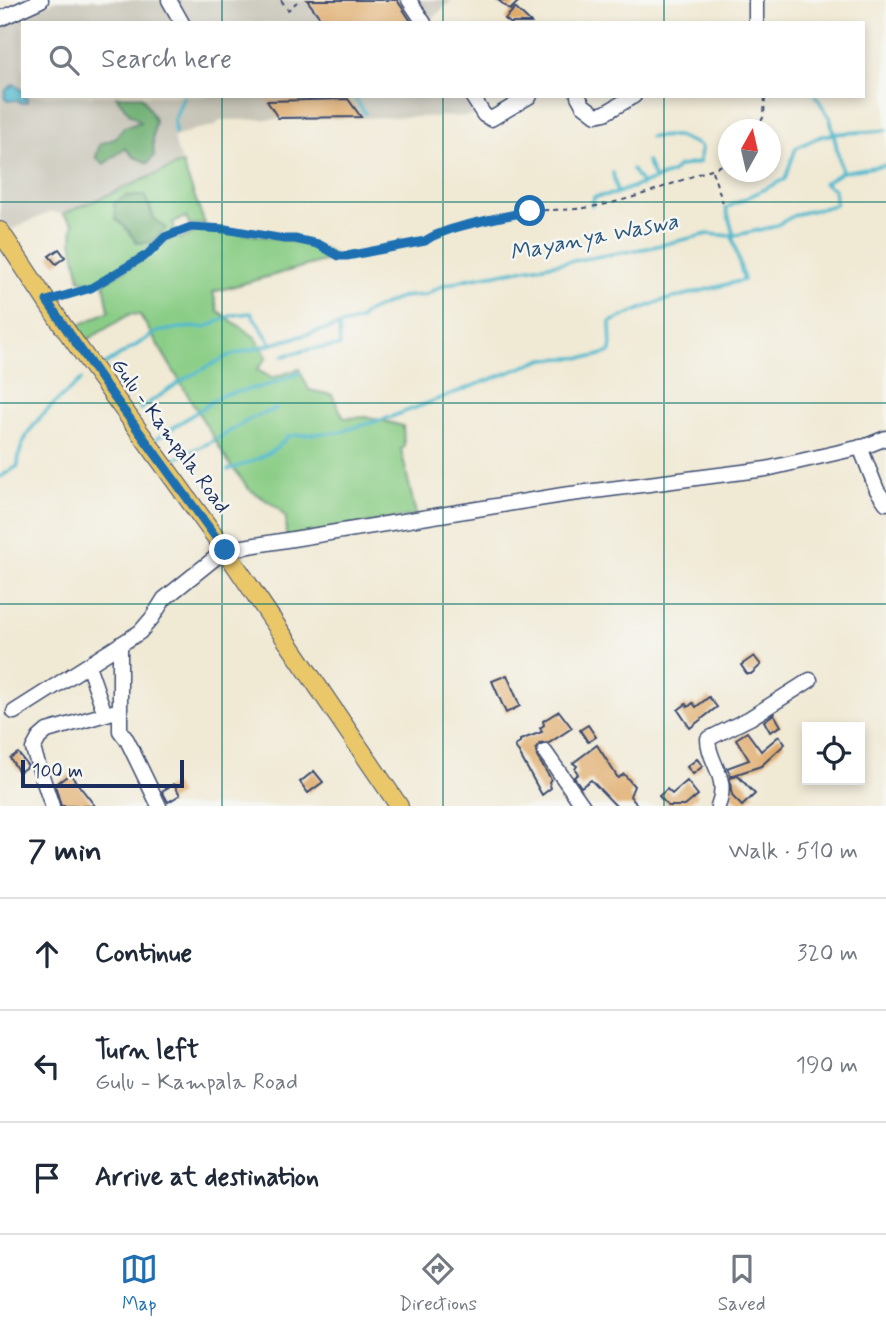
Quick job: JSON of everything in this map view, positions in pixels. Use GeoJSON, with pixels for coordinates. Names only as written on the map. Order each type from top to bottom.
{"type":"FeatureCollection","features":[{"type":"Feature","properties":{"kind":"main road","name":"Gulu - Kampala Road"},"geometry":{"type":"LineString","coordinates":[[0,230],[113,397],[225,550],[399,806]]}},
{"type":"Feature","properties":{"kind":"street"},"geometry":{"type":"LineString","coordinates":[[0,19],[41,0]]}},
{"type":"Feature","properties":{"kind":"street"},"geometry":{"type":"LineString","coordinates":[[169,0],[181,21]]}},
{"type":"Feature","properties":{"kind":"street"},"geometry":{"type":"LineString","coordinates":[[409,0],[423,21]]}},
{"type":"Feature","properties":{"kind":"street"},"geometry":{"type":"LineString","coordinates":[[756,0],[756,21]]}},
{"type":"Feature","properties":{"kind":"street"},"geometry":{"type":"LineString","coordinates":[[473,98],[484,115],[491,118],[526,98]]}},
{"type":"Feature","properties":{"kind":"street"},"geometry":{"type":"LineString","coordinates":[[579,98],[583,105],[596,115],[605,113],[631,98]]}},
{"type":"Feature","properties":{"kind":"street"},"geometry":{"type":"LineString","coordinates":[[14,712],[140,632],[163,599],[225,550],[564,495],[766,469],[860,447],[886,438]]}},
{"type":"Feature","properties":{"kind":"street"},"geometry":{"type":"LineString","coordinates":[[860,447],[877,490],[886,503]]}},
{"type":"Feature","properties":{"kind":"street"},"geometry":{"type":"LineString","coordinates":[[120,644],[120,731],[159,806]]}},
{"type":"Feature","properties":{"kind":"street"},"geometry":{"type":"LineString","coordinates":[[88,665],[105,714]]}},
{"type":"Feature","properties":{"kind":"street"},"geometry":{"type":"LineString","coordinates":[[719,806],[722,796],[720,778],[708,738],[750,719],[810,680]]}},
{"type":"Feature","properties":{"kind":"street"},"geometry":{"type":"LineString","coordinates":[[52,806],[33,749],[39,738],[47,731],[120,710]]}},
{"type":"Feature","properties":{"kind":"street"},"geometry":{"type":"LineString","coordinates":[[545,752],[583,806]]}},
{"type":"Feature","properties":{"kind":"path"},"geometry":{"type":"LineString","coordinates":[[281,0],[288,10],[298,2]]}},
{"type":"Feature","properties":{"kind":"path"},"geometry":{"type":"LineString","coordinates":[[762,119],[765,98]]}},
{"type":"Feature","properties":{"kind":"path"},"geometry":{"type":"LineString","coordinates":[[47,301],[91,288],[148,254],[165,237],[191,227],[295,239],[318,244],[339,256],[347,256],[425,241],[457,228],[530,211],[597,206],[640,195],[718,167]]}},
{"type":"Feature","properties":{"kind":"path"},"geometry":{"type":"LineString","coordinates":[[712,169],[723,203]]}},
{"type":"Feature","properties":{"kind":"shaded area"},"geometry":{"type":"Polygon","coordinates":[[[57,0],[406,0],[420,21],[21,21],[21,98],[469,98],[481,116],[220,120],[215,126],[193,130],[173,138],[182,163],[63,214],[51,212],[4,233],[0,227],[0,24],[57,0]]]}},
{"type":"Feature","properties":{"kind":"shaded area"},"geometry":{"type":"Polygon","coordinates":[[[413,0],[452,0],[430,21],[427,21],[413,0]]]}},
{"type":"Feature","properties":{"kind":"green space"},"geometry":{"type":"Polygon","coordinates":[[[118,98],[143,98],[155,120],[154,156],[148,163],[134,157],[125,148],[104,164],[96,157],[100,144],[114,139],[124,127],[141,122],[130,114],[118,98]]]}},
{"type":"Feature","properties":{"kind":"green space"},"geometry":{"type":"Polygon","coordinates":[[[182,163],[205,224],[189,225],[186,217],[173,222],[175,230],[99,283],[80,280],[72,241],[73,223],[63,214],[182,163]],[[150,205],[116,219],[137,243],[152,242],[166,228],[154,219],[150,205]]]}},
{"type":"Feature","properties":{"kind":"green space"},"geometry":{"type":"Polygon","coordinates":[[[126,196],[145,196],[154,219],[166,228],[152,242],[137,243],[116,219],[114,203],[126,196]]]}},
{"type":"Feature","properties":{"kind":"green space"},"geometry":{"type":"Polygon","coordinates":[[[191,229],[295,241],[318,246],[338,257],[213,292],[218,311],[256,338],[267,357],[257,370],[272,378],[299,369],[309,390],[332,395],[344,418],[369,417],[403,426],[404,447],[401,449],[416,515],[286,537],[286,518],[278,508],[249,489],[228,462],[140,315],[130,314],[82,343],[71,329],[109,311],[104,283],[150,255],[176,234],[179,239],[192,234],[191,229]]]}},
{"type":"Feature","properties":{"kind":"water"},"geometry":{"type":"Polygon","coordinates":[[[14,84],[21,89],[21,98],[27,98],[27,102],[8,101],[4,97],[6,90],[14,84]]]}},
{"type":"Feature","properties":{"kind":"building"},"geometry":{"type":"Polygon","coordinates":[[[307,0],[397,0],[411,21],[323,21],[307,0]]]}},
{"type":"Feature","properties":{"kind":"building"},"geometry":{"type":"Polygon","coordinates":[[[498,0],[520,0],[510,10],[498,0]]]}},
{"type":"Feature","properties":{"kind":"building"},"geometry":{"type":"Polygon","coordinates":[[[515,8],[529,21],[508,21],[505,19],[515,8]]]}},
{"type":"Feature","properties":{"kind":"building"},"geometry":{"type":"Polygon","coordinates":[[[348,99],[361,117],[278,118],[267,101],[348,99]]]}},
{"type":"Feature","properties":{"kind":"building"},"geometry":{"type":"Polygon","coordinates":[[[59,249],[65,257],[56,264],[49,256],[59,249]]]}},
{"type":"Feature","properties":{"kind":"building"},"geometry":{"type":"Polygon","coordinates":[[[754,656],[761,665],[751,674],[747,674],[741,665],[754,656]]]}},
{"type":"Feature","properties":{"kind":"building"},"geometry":{"type":"Polygon","coordinates":[[[507,675],[520,706],[506,713],[492,681],[507,675]]]}},
{"type":"Feature","properties":{"kind":"building"},"geometry":{"type":"Polygon","coordinates":[[[709,697],[717,707],[690,728],[678,710],[686,704],[688,707],[693,703],[696,707],[709,697]]]}},
{"type":"Feature","properties":{"kind":"building"},"geometry":{"type":"Polygon","coordinates":[[[559,711],[572,728],[549,743],[540,744],[536,749],[537,757],[551,779],[551,788],[542,795],[515,746],[520,740],[542,732],[540,728],[544,725],[543,721],[559,711]]]}},
{"type":"Feature","properties":{"kind":"building"},"geometry":{"type":"Polygon","coordinates":[[[774,714],[781,726],[770,732],[764,721],[774,714]]]}},
{"type":"Feature","properties":{"kind":"building"},"geometry":{"type":"Polygon","coordinates":[[[588,725],[596,737],[588,742],[580,730],[588,725]]]}},
{"type":"Feature","properties":{"kind":"building"},"geometry":{"type":"Polygon","coordinates":[[[747,732],[761,751],[779,736],[785,744],[761,766],[731,776],[727,768],[749,760],[736,739],[747,732]]]}},
{"type":"Feature","properties":{"kind":"building"},"geometry":{"type":"Polygon","coordinates":[[[597,745],[618,778],[624,774],[634,786],[630,796],[638,806],[616,806],[591,780],[581,787],[574,777],[578,774],[575,769],[577,766],[573,763],[597,745]]]}},
{"type":"Feature","properties":{"kind":"building"},"geometry":{"type":"Polygon","coordinates":[[[18,753],[28,766],[19,772],[10,758],[18,753]]]}},
{"type":"Feature","properties":{"kind":"building"},"geometry":{"type":"Polygon","coordinates":[[[697,759],[703,766],[693,774],[687,767],[697,759]]]}},
{"type":"Feature","properties":{"kind":"building"},"geometry":{"type":"Polygon","coordinates":[[[314,771],[323,782],[308,793],[300,782],[314,771]]]}},
{"type":"Feature","properties":{"kind":"building"},"geometry":{"type":"Polygon","coordinates":[[[70,774],[95,806],[61,806],[55,785],[70,774]]]}},
{"type":"Feature","properties":{"kind":"building"},"geometry":{"type":"Polygon","coordinates":[[[738,776],[755,794],[742,806],[731,791],[730,778],[738,776]]]}},
{"type":"Feature","properties":{"kind":"building"},"geometry":{"type":"Polygon","coordinates":[[[687,781],[698,795],[685,806],[668,806],[659,796],[667,789],[672,794],[687,781]]]}},
{"type":"Feature","properties":{"kind":"building"},"geometry":{"type":"Polygon","coordinates":[[[174,784],[180,795],[168,802],[162,791],[174,784]]]}},
{"type":"Feature","properties":{"kind":"waterway"},"geometry":{"type":"LineString","coordinates":[[175,133],[174,120],[183,98]]}},
{"type":"Feature","properties":{"kind":"waterway"},"geometry":{"type":"LineString","coordinates":[[354,98],[365,113]]}},
{"type":"Feature","properties":{"kind":"waterway"},"geometry":{"type":"LineString","coordinates":[[817,98],[830,118],[842,172]]}},
{"type":"Feature","properties":{"kind":"waterway"},"geometry":{"type":"LineString","coordinates":[[734,236],[726,208],[785,179],[796,148],[825,136],[886,130]]}},
{"type":"Feature","properties":{"kind":"waterway"},"geometry":{"type":"LineString","coordinates":[[592,205],[594,197],[614,194],[672,173],[677,167],[700,162],[699,145],[677,136],[650,137]]}},
{"type":"Feature","properties":{"kind":"waterway"},"geometry":{"type":"LineString","coordinates":[[647,161],[655,180]]}},
{"type":"Feature","properties":{"kind":"waterway","name":"Mayanya Waswa"},"geometry":{"type":"LineString","coordinates":[[140,409],[186,378],[228,356],[360,320],[364,314],[401,297],[425,295],[442,286],[467,279],[648,248],[708,234],[732,236],[773,227],[797,214],[836,205],[834,189],[824,183],[842,172],[886,165]]}},
{"type":"Feature","properties":{"kind":"waterway"},"geometry":{"type":"LineString","coordinates":[[632,169],[642,184]]}},
{"type":"Feature","properties":{"kind":"waterway"},"geometry":{"type":"LineString","coordinates":[[613,173],[617,193]]}},
{"type":"Feature","properties":{"kind":"waterway"},"geometry":{"type":"LineString","coordinates":[[228,470],[269,453],[288,436],[339,432],[391,417],[544,359],[593,357],[611,352],[610,322],[658,302],[744,280],[732,236]]}},
{"type":"Feature","properties":{"kind":"waterway","name":"Mayanya Waswa"},"geometry":{"type":"LineString","coordinates":[[100,368],[157,332],[206,327],[233,315],[251,313],[271,343]]}},
{"type":"Feature","properties":{"kind":"waterway"},"geometry":{"type":"LineString","coordinates":[[283,356],[340,346],[339,325]]}},
{"type":"Feature","properties":{"kind":"waterway"},"geometry":{"type":"LineString","coordinates":[[156,439],[222,395],[265,386],[300,373]]}},
{"type":"Feature","properties":{"kind":"waterway","name":"Mayanya Waswa"},"geometry":{"type":"LineString","coordinates":[[0,477],[18,466],[24,440],[40,418],[81,380]]}},
{"type":"Feature","properties":{"kind":"waterway"},"geometry":{"type":"LineString","coordinates":[[171,461],[217,439],[252,418],[276,409]]}},
{"type":"Feature","properties":{"kind":"route"},"geometry":{"type":"LineString","coordinates":[[225,550],[47,301],[91,288],[148,254],[165,237],[191,227],[295,239],[318,244],[339,256],[347,256],[425,241],[457,228],[530,211]]}}]}
